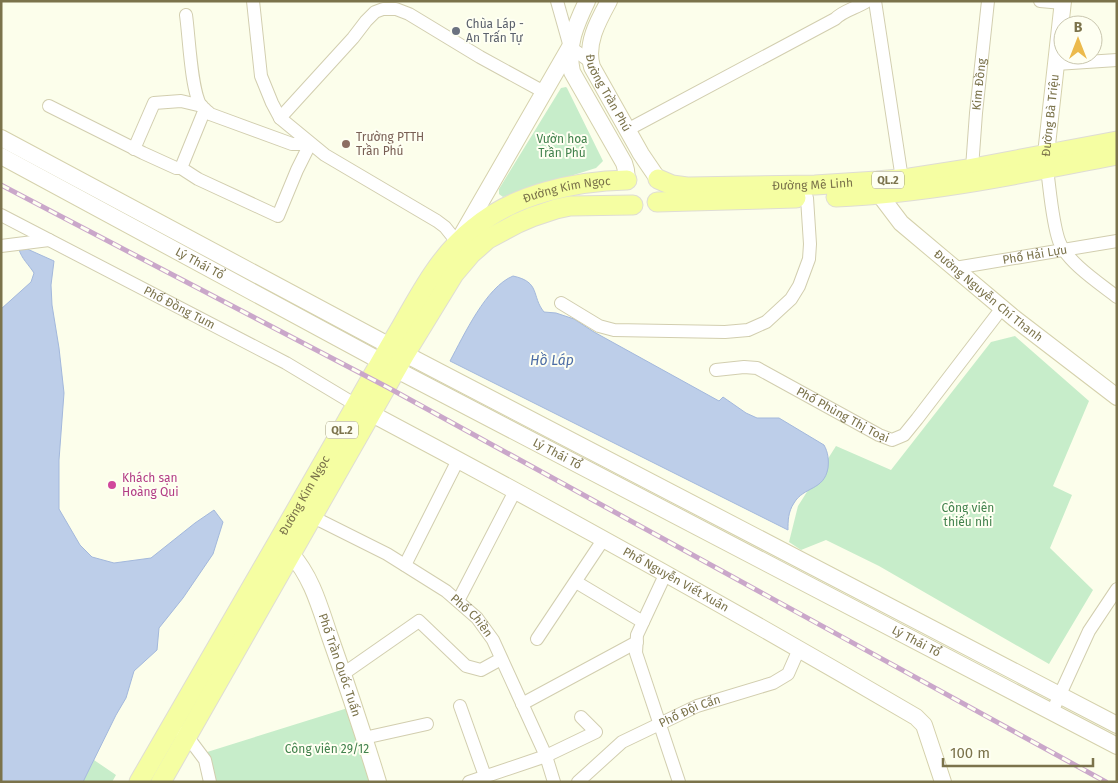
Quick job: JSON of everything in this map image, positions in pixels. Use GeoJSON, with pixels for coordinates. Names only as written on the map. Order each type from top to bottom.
{"type":"FeatureCollection","features":[{"type":"Feature","properties":{"kind":"main road","name":"Đường Trần Phú"},"geometry":{"type":"LineString","coordinates":[[587,1],[575,28],[570,47],[572,72],[624,163],[627,180]]}},
{"type":"Feature","properties":{"kind":"main road","name":"Đường Trần Phú"},"geometry":{"type":"LineString","coordinates":[[609,1],[593,35],[591,49],[592,67],[641,154],[658,179]]}},
{"type":"Feature","properties":{"kind":"main road","name":"Đường Bà Triệu"},"geometry":{"type":"LineString","coordinates":[[1062,15],[1063,2]]}},
{"type":"Feature","properties":{"kind":"main road"},"geometry":{"type":"LineString","coordinates":[[457,242],[570,47]]}},
{"type":"Feature","properties":{"kind":"main road","name":"Đường Bà Triệu"},"geometry":{"type":"LineString","coordinates":[[1047,162],[1056,65]]}},
{"type":"Feature","properties":{"kind":"main road","name":"Lý Thái Tổ"},"geometry":{"type":"LineString","coordinates":[[1,138],[393,358],[1117,746]]}},
{"type":"Feature","properties":{"kind":"main road","name":"Đường Mê Linh"},"geometry":{"type":"LineString","coordinates":[[658,179],[672,185],[687,187],[815,185],[909,192],[1047,162],[1117,141]]}},
{"type":"Feature","properties":{"kind":"main road","name":"Lý Thái Tổ"},"geometry":{"type":"LineString","coordinates":[[1,156],[393,358],[1117,725]]}},
{"type":"Feature","properties":{"kind":"main road","name":"Đường Mê Linh"},"geometry":{"type":"LineString","coordinates":[[657,202],[807,198],[875,188],[902,179],[972,168],[1117,156]]}},
{"type":"Feature","properties":{"kind":"main road","name":"QL.2"},"geometry":{"type":"LineString","coordinates":[[627,180],[634,174],[642,171],[651,173],[658,179]]}},
{"type":"Feature","properties":{"kind":"main road"},"geometry":{"type":"LineString","coordinates":[[657,202],[662,191],[661,183],[658,179]]}},
{"type":"Feature","properties":{"kind":"main road"},"geometry":{"type":"LineString","coordinates":[[627,180],[625,194],[633,205]]}},
{"type":"Feature","properties":{"kind":"main road","name":"Đường Kim Ngọc"},"geometry":{"type":"LineString","coordinates":[[161,782],[179,731],[393,358],[439,263],[457,242],[475,226],[521,201],[569,186],[627,180]]}},
{"type":"Feature","properties":{"kind":"main road","name":"Đường Nguyễn Chí Thanh"},"geometry":{"type":"LineString","coordinates":[[875,188],[901,223],[1002,308],[1117,397]]}},
{"type":"Feature","properties":{"kind":"main road","name":"QL.2"},"geometry":{"type":"LineString","coordinates":[[633,205],[646,208],[653,206],[657,202]]}},
{"type":"Feature","properties":{"kind":"main road","name":"Đường Kim Ngọc"},"geometry":{"type":"LineString","coordinates":[[393,358],[454,274],[470,254],[488,239],[538,214],[556,209],[570,206],[633,205]]}},
{"type":"Feature","properties":{"kind":"main road","name":"Đường Kim Ngọc"},"geometry":{"type":"LineString","coordinates":[[139,782],[179,731],[292,554],[313,517],[364,410]]}},
{"type":"Feature","properties":{"kind":"main road","name":"Phố Nguyễn Viết Xuân"},"geometry":{"type":"LineString","coordinates":[[364,410],[515,491],[799,649],[916,717],[924,726],[943,782]]}},
{"type":"Feature","properties":{"kind":"main road","name":"Phố Trần Quốc Tuấn"},"geometry":{"type":"LineString","coordinates":[[292,554],[311,584],[378,782]]}},
{"type":"Feature","properties":{"kind":"street"},"geometry":{"type":"LineString","coordinates":[[253,1],[261,76],[272,104],[280,118],[325,156],[437,221],[445,227],[457,242]]}},
{"type":"Feature","properties":{"kind":"street"},"geometry":{"type":"LineString","coordinates":[[557,1],[570,47],[591,62]]}},
{"type":"Feature","properties":{"kind":"street"},"geometry":{"type":"LineString","coordinates":[[627,130],[835,19],[840,14],[868,1]]}},
{"type":"Feature","properties":{"kind":"street"},"geometry":{"type":"LineString","coordinates":[[875,1],[902,179]]}},
{"type":"Feature","properties":{"kind":"street","name":"Kim Đồng"},"geometry":{"type":"LineString","coordinates":[[972,168],[988,1]]}},
{"type":"Feature","properties":{"kind":"street"},"geometry":{"type":"LineString","coordinates":[[1040,1],[1063,2]]}},
{"type":"Feature","properties":{"kind":"street"},"geometry":{"type":"LineString","coordinates":[[280,118],[353,38],[366,21],[376,12],[383,9],[396,9],[410,14],[480,57],[544,92]]}},
{"type":"Feature","properties":{"kind":"street"},"geometry":{"type":"LineString","coordinates":[[186,15],[194,81],[197,96],[204,108],[210,114],[292,144],[310,144]]}},
{"type":"Feature","properties":{"kind":"street"},"geometry":{"type":"LineString","coordinates":[[1103,61],[1117,60]]}},
{"type":"Feature","properties":{"kind":"street"},"geometry":{"type":"LineString","coordinates":[[134,149],[154,104],[181,101],[204,108]]}},
{"type":"Feature","properties":{"kind":"street"},"geometry":{"type":"LineString","coordinates":[[49,106],[134,149],[176,168],[181,168],[198,180],[278,216],[310,144]]}},
{"type":"Feature","properties":{"kind":"street"},"geometry":{"type":"LineString","coordinates":[[181,168],[204,108]]}},
{"type":"Feature","properties":{"kind":"street"},"geometry":{"type":"LineString","coordinates":[[1047,162],[1059,242],[1077,266],[1117,297]]}},
{"type":"Feature","properties":{"kind":"street"},"geometry":{"type":"LineString","coordinates":[[561,302],[599,326],[614,330],[724,332],[748,330],[766,322],[777,313],[791,299],[799,286],[809,259],[807,198]]}},
{"type":"Feature","properties":{"kind":"street","name":"Phố Đồng Tum"},"geometry":{"type":"LineString","coordinates":[[1,215],[286,363],[364,410]]}},
{"type":"Feature","properties":{"kind":"street"},"geometry":{"type":"LineString","coordinates":[[1,246],[49,240]]}},
{"type":"Feature","properties":{"kind":"street","name":"Phố Hải Lựu"},"geometry":{"type":"LineString","coordinates":[[955,268],[1117,241]]}},
{"type":"Feature","properties":{"kind":"street","name":"Phố Phùng Thị Toại"},"geometry":{"type":"LineString","coordinates":[[716,370],[744,367],[757,368],[879,435],[892,440],[904,435],[909,429],[1002,308]]}},
{"type":"Feature","properties":{"kind":"street"},"geometry":{"type":"LineString","coordinates":[[405,565],[458,460]]}},
{"type":"Feature","properties":{"kind":"street"},"geometry":{"type":"LineString","coordinates":[[458,601],[515,491]]}},
{"type":"Feature","properties":{"kind":"street","name":"Phố Chiền"},"geometry":{"type":"LineString","coordinates":[[313,517],[405,565],[446,591],[477,618],[493,640],[546,756],[554,782]]}},
{"type":"Feature","properties":{"kind":"street"},"geometry":{"type":"LineString","coordinates":[[537,639],[603,540]]}},
{"type":"Feature","properties":{"kind":"street"},"geometry":{"type":"LineString","coordinates":[[666,575],[637,634],[636,653],[679,782]]}},
{"type":"Feature","properties":{"kind":"street"},"geometry":{"type":"LineString","coordinates":[[576,582],[643,622]]}},
{"type":"Feature","properties":{"kind":"street"},"geometry":{"type":"LineString","coordinates":[[1052,712],[1089,631],[1117,589]]}},
{"type":"Feature","properties":{"kind":"street"},"geometry":{"type":"LineString","coordinates":[[343,674],[419,621],[466,666],[481,670],[501,659]]}},
{"type":"Feature","properties":{"kind":"street"},"geometry":{"type":"LineString","coordinates":[[522,704],[637,642]]}},
{"type":"Feature","properties":{"kind":"street","name":"Phố Đội Cấn"},"geometry":{"type":"LineString","coordinates":[[578,782],[622,742],[698,706],[773,683],[788,674],[799,649]]}},
{"type":"Feature","properties":{"kind":"street"},"geometry":{"type":"LineString","coordinates":[[460,706],[485,776]]}},
{"type":"Feature","properties":{"kind":"street"},"geometry":{"type":"LineString","coordinates":[[469,782],[546,756],[596,732],[581,718]]}},
{"type":"Feature","properties":{"kind":"street"},"geometry":{"type":"LineString","coordinates":[[364,738],[427,724]]}},
{"type":"Feature","properties":{"kind":"street"},"geometry":{"type":"LineString","coordinates":[[179,731],[205,760],[210,782]]}},
{"type":"Feature","properties":{"kind":"green space","name":"Vườn hoa Trần Phú"},"geometry":{"type":"Polygon","coordinates":[[[566,87],[603,161],[596,168],[503,197],[499,194],[499,189],[561,88],[566,87]]]}},
{"type":"Feature","properties":{"kind":"green space","name":"Công viên thiếu nhi"},"geometry":{"type":"Polygon","coordinates":[[[1015,336],[1089,401],[1053,486],[1072,495],[1050,548],[1093,590],[1049,664],[879,566],[826,540],[801,550],[789,542],[798,506],[836,446],[891,470],[991,342],[1015,336]]]}},
{"type":"Feature","properties":{"kind":"green space","name":"Công viên 29/12"},"geometry":{"type":"Polygon","coordinates":[[[351,707],[374,782],[213,782],[204,753],[351,707]]]}},
{"type":"Feature","properties":{"kind":"green space"},"geometry":{"type":"Polygon","coordinates":[[[94,760],[116,775],[112,782],[83,782],[94,760]]]}},
{"type":"Feature","properties":{"kind":"water"},"geometry":{"type":"Polygon","coordinates":[[[25,248],[54,261],[51,285],[52,305],[64,393],[59,460],[59,509],[80,545],[92,557],[114,563],[151,558],[214,510],[223,522],[213,554],[183,598],[159,628],[157,650],[134,671],[126,698],[83,782],[1,782],[1,309],[31,282],[34,273],[19,249],[25,248]]]}},
{"type":"Feature","properties":{"kind":"water","name":"Hồ Láp"},"geometry":{"type":"Polygon","coordinates":[[[513,276],[528,282],[532,286],[544,312],[556,313],[574,319],[719,401],[723,397],[746,413],[757,418],[779,418],[824,445],[828,459],[826,475],[818,485],[803,494],[794,503],[789,513],[788,530],[450,361],[485,301],[494,290],[513,276]]]}},
{"type":"Feature","properties":{"kind":"railway"},"geometry":{"type":"LineString","coordinates":[[1,185],[387,387],[1106,782]]}},
{"type":"Feature","properties":{"kind":"place","name":"Chùa Láp - An Trấn Tự"},"geometry":{"type":"Point","coordinates":[456,31]}},
{"type":"Feature","properties":{"kind":"place","name":"Trường PTTH Trần Phú"},"geometry":{"type":"Point","coordinates":[346,144]}},
{"type":"Feature","properties":{"kind":"place","name":"Khách sạn Hoàng Qui"},"geometry":{"type":"Point","coordinates":[112,485]}}]}
